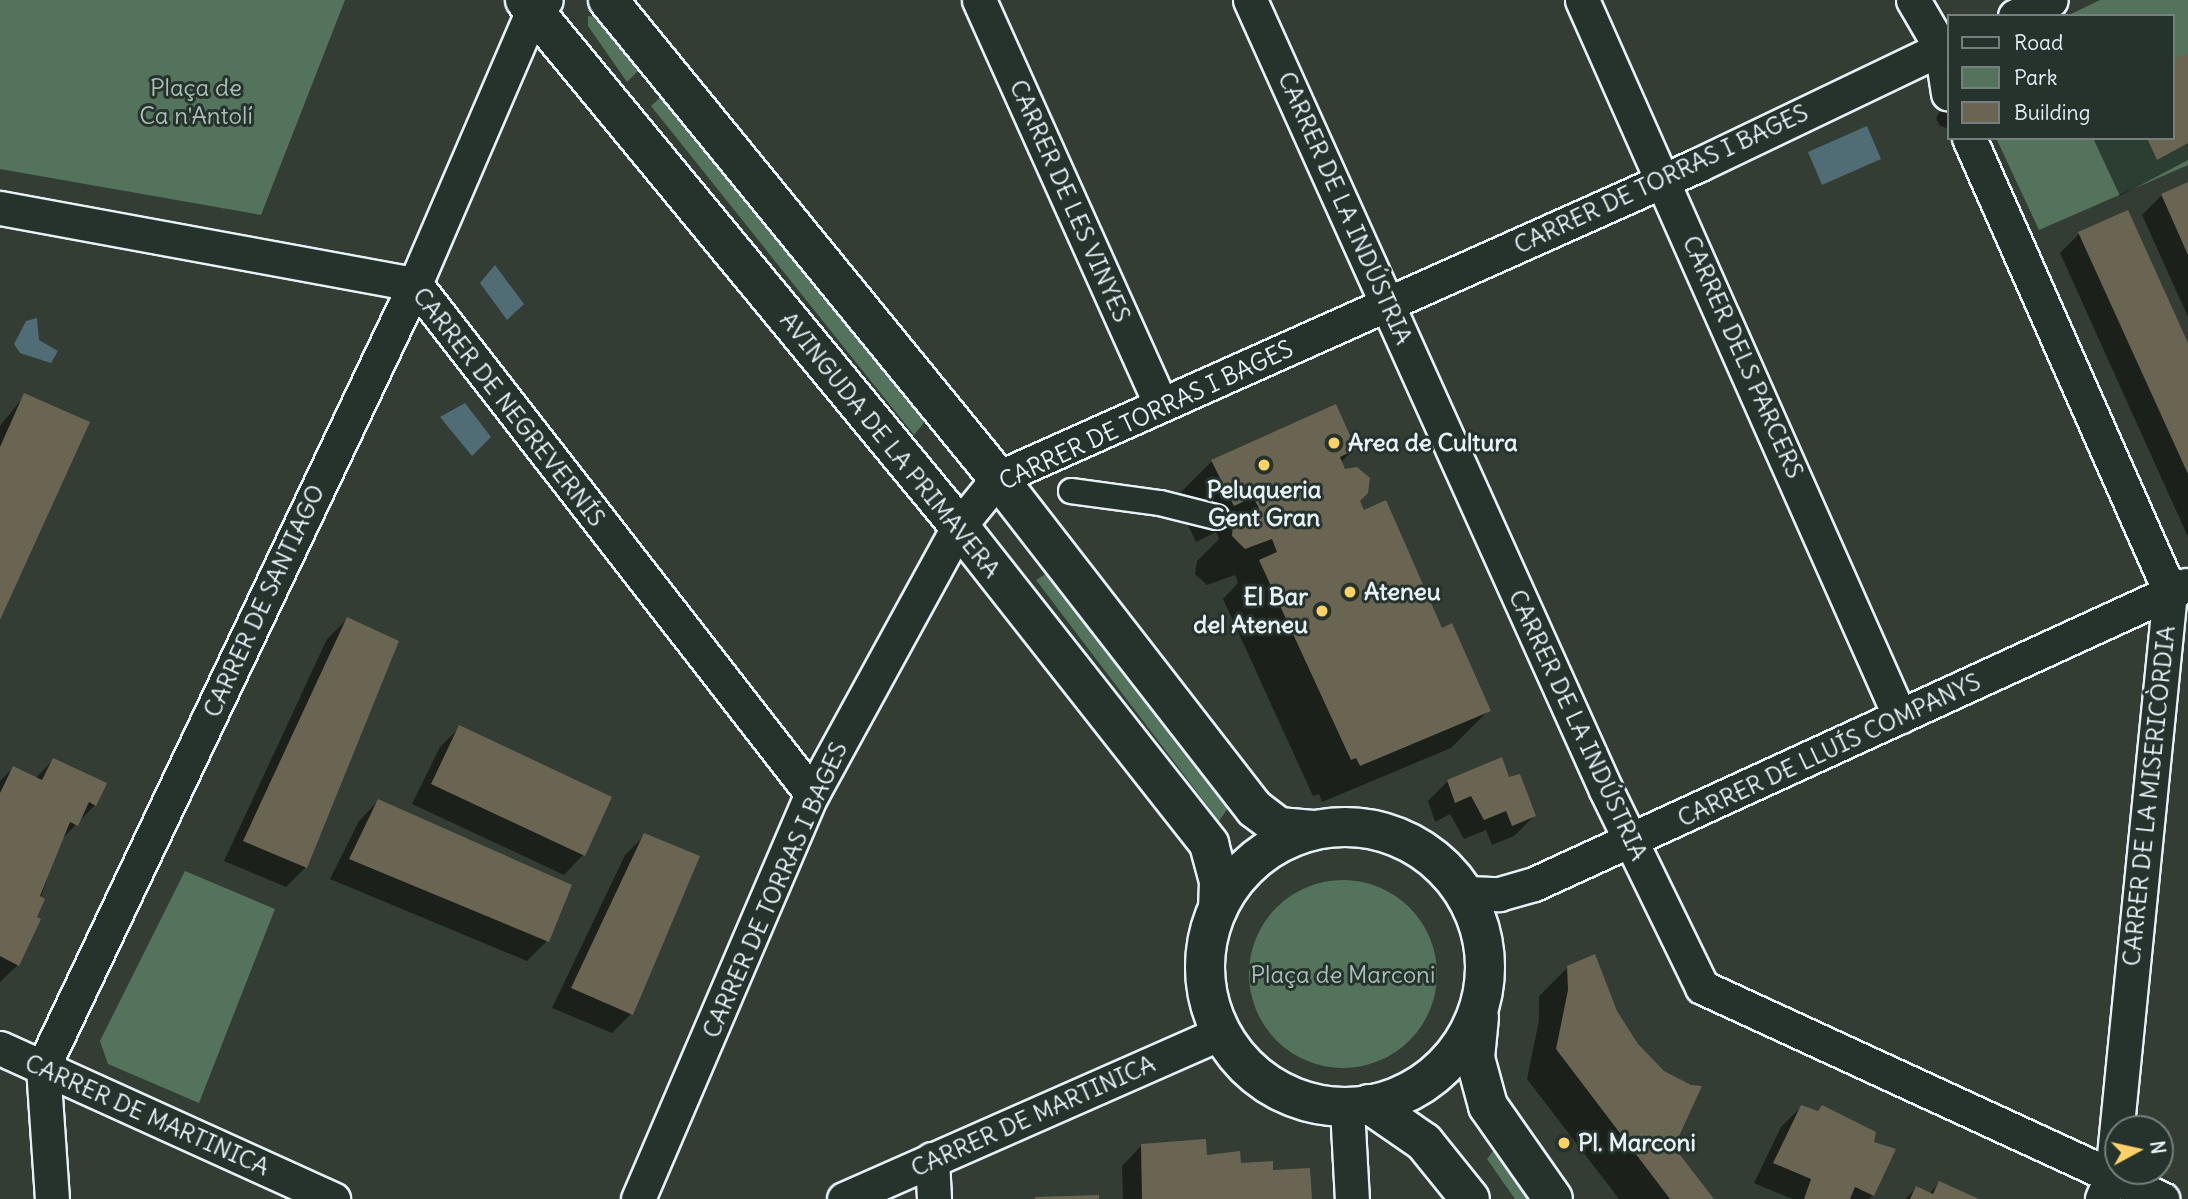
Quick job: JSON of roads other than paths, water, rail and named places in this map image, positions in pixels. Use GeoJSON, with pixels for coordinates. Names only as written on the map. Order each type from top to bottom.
{"type":"FeatureCollection","features":[{"type":"Feature","properties":{"kind":"street"},"geometry":{"type":"LineString","coordinates":[[608,0],[998,478],[1255,809],[1279,827],[1313,830],[1356,827],[1399,837],[1436,860],[1465,893],[1480,929],[1485,968],[1475,1058],[1488,1106],[1553,1199]]}},
{"type":"Feature","properties":{"kind":"street","name":"CARRER DE LES VINYES"},"geometry":{"type":"LineString","coordinates":[[979,0],[1160,402]]}},
{"type":"Feature","properties":{"kind":"street","name":"CARRER DE LA INDÚSTRIA"},"geometry":{"type":"LineString","coordinates":[[1250,0],[1631,841],[1702,987],[2107,1187],[2162,1199]]}},
{"type":"Feature","properties":{"kind":"street","name":"CARRER DELS PARCERS"},"geometry":{"type":"LineString","coordinates":[[1582,0],[1900,717]]}},
{"type":"Feature","properties":{"kind":"street"},"geometry":{"type":"LineString","coordinates":[[1913,0],[1945,47]]}},
{"type":"Feature","properties":{"kind":"street"},"geometry":{"type":"LineString","coordinates":[[2020,14],[2051,0]]}},
{"type":"Feature","properties":{"kind":"street","name":"CARRER DE SANTIAGO"},"geometry":{"type":"LineString","coordinates":[[52,1199],[43,1067],[415,284],[535,3]]}},
{"type":"Feature","properties":{"kind":"street","name":"AVINGUDA DE LA PRIMAVERA"},"geometry":{"type":"LineString","coordinates":[[535,3],[959,526],[1209,844],[1219,882],[1218,907]]}},
{"type":"Feature","properties":{"kind":"street","name":"CARRER DE TORRAS I BAGES"},"geometry":{"type":"LineString","coordinates":[[638,1199],[812,794],[959,526],[998,478],[1160,402],[1389,305],[1664,180],[1945,47]]}},
{"type":"Feature","properties":{"kind":"street","name":"CARRER DE LA MISERICÒRDIA"},"geometry":{"type":"LineString","coordinates":[[1970,140],[2179,588],[2107,1187]]}},
{"type":"Feature","properties":{"kind":"street","name":"CARRER DE NEGREVERNÍS"},"geometry":{"type":"LineString","coordinates":[[3,218],[415,284],[812,794]]}},
{"type":"Feature","properties":{"kind":"street"},"geometry":{"type":"LineString","coordinates":[[1071,491],[1160,503],[1216,517]]}},
{"type":"Feature","properties":{"kind":"street","name":"CARRER DE LLUÍS COMPANYS"},"geometry":{"type":"LineString","coordinates":[[1465,893],[1499,894],[1534,884],[2179,588]]}},
{"type":"Feature","properties":{"kind":"street"},"geometry":{"type":"LineString","coordinates":[[1313,830],[1274,845],[1241,872],[1218,907],[1206,949],[1207,992],[1221,1033],[1244,1065],[1273,1088],[1309,1103],[1358,1106],[1391,1101],[1430,1080],[1460,1047],[1479,1007]]}},
{"type":"Feature","properties":{"kind":"street","name":"CARRER DE MARTINICA"},"geometry":{"type":"LineString","coordinates":[[844,1199],[1221,1033]]}},
{"type":"Feature","properties":{"kind":"street","name":"CARRER DE MARTINICA"},"geometry":{"type":"LineString","coordinates":[[0,1048],[333,1199]]}},
{"type":"Feature","properties":{"kind":"street"},"geometry":{"type":"LineString","coordinates":[[1352,1199],[1358,1106]]}},
{"type":"Feature","properties":{"kind":"street"},"geometry":{"type":"LineString","coordinates":[[1358,1106],[1423,1142],[1470,1199]]}},
{"type":"Feature","properties":{"kind":"street"},"geometry":{"type":"LineString","coordinates":[[932,1160],[934,1199]]}},
{"type":"Feature","properties":{"kind":"water"},"geometry":{"type":"Polygon","coordinates":[[[1867,126],[1881,159],[1822,185],[1808,152],[1867,126]]]}},
{"type":"Feature","properties":{"kind":"water"},"geometry":{"type":"Polygon","coordinates":[[[495,265],[524,304],[507,320],[480,283],[495,265]]]}},
{"type":"Feature","properties":{"kind":"water"},"geometry":{"type":"Polygon","coordinates":[[[37,318],[39,340],[58,351],[51,363],[20,353],[14,344],[26,321],[37,318]]]}},
{"type":"Feature","properties":{"kind":"water"},"geometry":{"type":"Polygon","coordinates":[[[465,403],[491,437],[472,456],[440,417],[465,403]]]}},
{"type":"Feature","properties":{"kind":"place","name":"Area de Cultura"},"geometry":{"type":"Point","coordinates":[1334,443]}},
{"type":"Feature","properties":{"kind":"place","name":"Peluqueria Gent Gran"},"geometry":{"type":"Point","coordinates":[1264,465]}},
{"type":"Feature","properties":{"kind":"place","name":"Ateneu"},"geometry":{"type":"Point","coordinates":[1350,592]}},
{"type":"Feature","properties":{"kind":"place","name":"El Bar del Ateneu"},"geometry":{"type":"Point","coordinates":[1322,611]}},
{"type":"Feature","properties":{"kind":"place","name":"Pl. Marconi"},"geometry":{"type":"Point","coordinates":[1564,1143]}},
{"type":"Feature","properties":{"kind":"park label","name":"Plaça de Ca n'Antolí"},"geometry":{"type":"Point","coordinates":[196,102]}},
{"type":"Feature","properties":{"kind":"park label","name":"Plaça de Marconi"},"geometry":{"type":"Point","coordinates":[1343,975]}}]}
